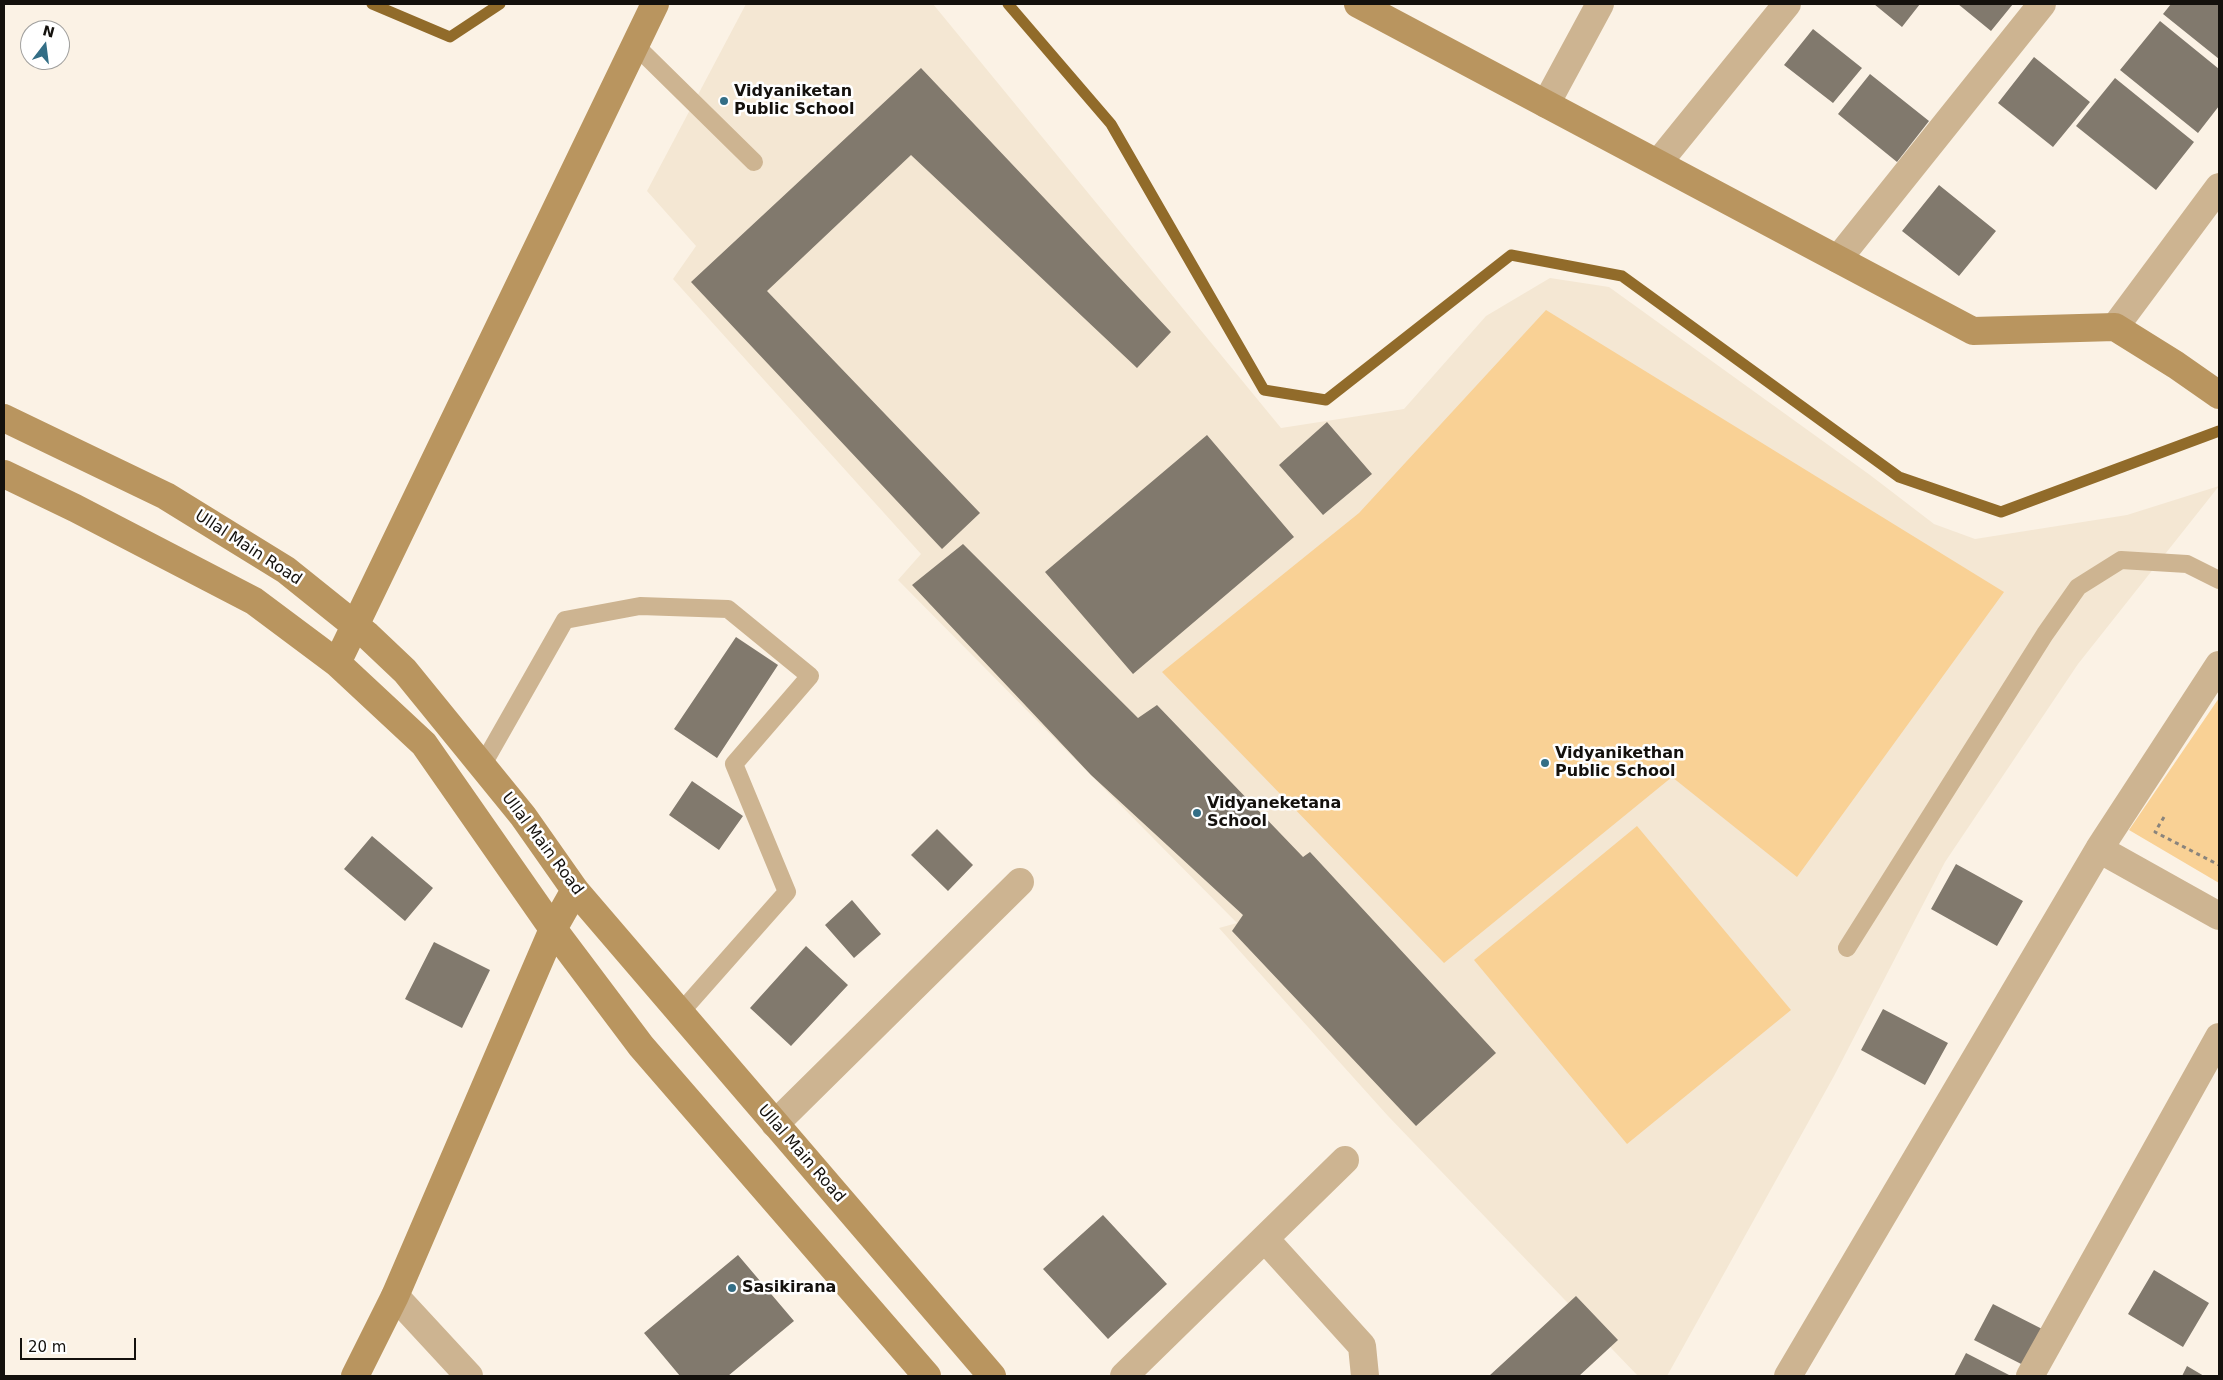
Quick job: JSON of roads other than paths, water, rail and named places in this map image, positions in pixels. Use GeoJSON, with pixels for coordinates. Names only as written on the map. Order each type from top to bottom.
{"type":"FeatureCollection","features":[{"type":"Feature","properties":{"kind":"main road"},"geometry":{"type":"LineString","coordinates":[[337,663],[354,624],[655,4]]}},
{"type":"Feature","properties":{"kind":"main road"},"geometry":{"type":"LineString","coordinates":[[1358,4],[1973,331],[2115,326],[2176,365],[2219,396]]}},
{"type":"Feature","properties":{"kind":"main road","name":"Ullal Main Road"},"geometry":{"type":"LineString","coordinates":[[4,418],[166,496],[286,570],[354,624],[405,671],[523,816],[575,890],[992,1376]]}},
{"type":"Feature","properties":{"kind":"main road"},"geometry":{"type":"LineString","coordinates":[[4,474],[75,508],[254,601],[337,663],[424,744],[553,928],[640,1046],[927,1376]]}},
{"type":"Feature","properties":{"kind":"main road"},"geometry":{"type":"LineString","coordinates":[[355,1376],[394,1296],[553,928],[575,890]]}},
{"type":"Feature","properties":{"kind":"street"},"geometry":{"type":"LineString","coordinates":[[1546,104],[1600,4]]}},
{"type":"Feature","properties":{"kind":"street"},"geometry":{"type":"LineString","coordinates":[[1658,163],[1787,4]]}},
{"type":"Feature","properties":{"kind":"street"},"geometry":{"type":"LineString","coordinates":[[1838,259],[2042,4]]}},
{"type":"Feature","properties":{"kind":"street"},"geometry":{"type":"LineString","coordinates":[[2115,326],[2219,187]]}},
{"type":"Feature","properties":{"kind":"street"},"geometry":{"type":"LineString","coordinates":[[1788,1376],[2099,849],[2219,665]]}},
{"type":"Feature","properties":{"kind":"street"},"geometry":{"type":"LineString","coordinates":[[2099,849],[2219,916]]}},
{"type":"Feature","properties":{"kind":"street"},"geometry":{"type":"LineString","coordinates":[[775,1124],[1020,882]]}},
{"type":"Feature","properties":{"kind":"street"},"geometry":{"type":"LineString","coordinates":[[2030,1376],[2219,1037]]}},
{"type":"Feature","properties":{"kind":"street"},"geometry":{"type":"LineString","coordinates":[[1124,1376],[1346,1160]]}},
{"type":"Feature","properties":{"kind":"street"},"geometry":{"type":"LineString","coordinates":[[1265,1239],[1362,1346],[1365,1376]]}},
{"type":"Feature","properties":{"kind":"street"},"geometry":{"type":"LineString","coordinates":[[394,1296],[469,1376]]}},
{"type":"Feature","properties":{"kind":"lane"},"geometry":{"type":"LineString","coordinates":[[635,45],[754,162]]}},
{"type":"Feature","properties":{"kind":"lane"},"geometry":{"type":"LineString","coordinates":[[1847,948],[2045,634],[2078,587],[2121,560],[2187,564],[2219,580]]}},
{"type":"Feature","properties":{"kind":"lane"},"geometry":{"type":"LineString","coordinates":[[482,766],[565,620],[640,606],[728,609],[810,676],[734,764],[786,892],[680,1012]]}},
{"type":"Feature","properties":{"kind":"waterway"},"geometry":{"type":"LineString","coordinates":[[372,4],[450,37],[500,4]]}},
{"type":"Feature","properties":{"kind":"waterway"},"geometry":{"type":"LineString","coordinates":[[1008,4],[1111,124],[1264,390],[1326,400],[1511,255],[1622,276],[1899,477],[2001,512],[2219,431]]}},
{"type":"Feature","properties":{"kind":"place","name":"Vidyaniketan Public School"},"geometry":{"type":"Point","coordinates":[724,101]}},
{"type":"Feature","properties":{"kind":"place","name":"Vidyanikethan Public School"},"geometry":{"type":"Point","coordinates":[1545,763]}},
{"type":"Feature","properties":{"kind":"place","name":"Vidyaneketana School"},"geometry":{"type":"Point","coordinates":[1197,813]}},
{"type":"Feature","properties":{"kind":"place","name":"Sasikirana"},"geometry":{"type":"Point","coordinates":[732,1288]}}]}
